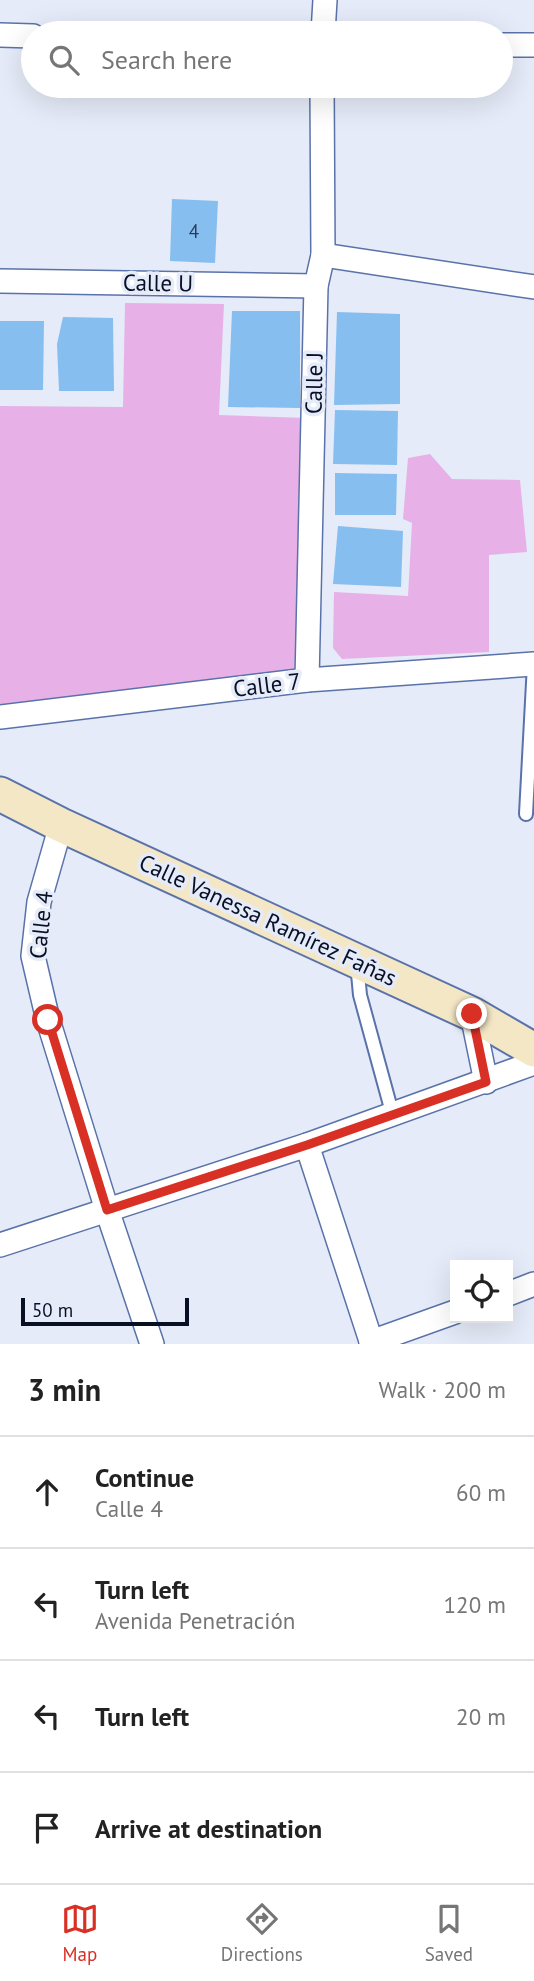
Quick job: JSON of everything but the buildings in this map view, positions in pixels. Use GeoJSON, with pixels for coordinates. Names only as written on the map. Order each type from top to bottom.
{"type":"FeatureCollection","features":[{"type":"Feature","properties":{"kind":"street"},"geometry":{"type":"LineString","coordinates":[[323,21],[324,0]]}},
{"type":"Feature","properties":{"kind":"street"},"geometry":{"type":"LineString","coordinates":[[0,36],[21,36]]}},
{"type":"Feature","properties":{"kind":"street"},"geometry":{"type":"LineString","coordinates":[[513,45],[534,46]]}},
{"type":"Feature","properties":{"kind":"street","name":"Calle J"},"geometry":{"type":"LineString","coordinates":[[307,680],[316,286],[323,255],[322,98]]}},
{"type":"Feature","properties":{"kind":"street"},"geometry":{"type":"LineString","coordinates":[[323,255],[534,287]]}},
{"type":"Feature","properties":{"kind":"street","name":"Calle U"},"geometry":{"type":"LineString","coordinates":[[0,281],[316,286]]}},
{"type":"Feature","properties":{"kind":"street","name":"Calle 7"},"geometry":{"type":"LineString","coordinates":[[0,717],[307,680],[534,664]]}},
{"type":"Feature","properties":{"kind":"street","name":"Calle Vanessa Ramírez Fañas"},"geometry":{"type":"LineString","coordinates":[[0,794],[61,825],[472,1014],[534,1050]]}},
{"type":"Feature","properties":{"kind":"street","name":"Calle 4"},"geometry":{"type":"LineString","coordinates":[[61,825],[39,902],[33,956],[48,1020],[152,1344]]}},
{"type":"Feature","properties":{"kind":"street"},"geometry":{"type":"LineString","coordinates":[[472,1014],[486,1082]]}},
{"type":"Feature","properties":{"kind":"street"},"geometry":{"type":"LineString","coordinates":[[0,1245],[307,1145],[534,1063]]}},
{"type":"Feature","properties":{"kind":"street"},"geometry":{"type":"LineString","coordinates":[[307,1145],[371,1343],[450,1314]]}},
{"type":"Feature","properties":{"kind":"street"},"geometry":{"type":"LineString","coordinates":[[513,1292],[534,1284]]}},
{"type":"Feature","properties":{"kind":"lane"},"geometry":{"type":"LineString","coordinates":[[526,814],[534,664]]}},
{"type":"Feature","properties":{"kind":"lane"},"geometry":{"type":"LineString","coordinates":[[356,959],[360,995],[393,1115]]}},
{"type":"Feature","properties":{"kind":"shaded area"},"geometry":{"type":"Polygon","coordinates":[[[125,303],[224,304],[219,415],[307,418],[297,672],[0,706],[0,406],[123,407],[125,303]]]}},
{"type":"Feature","properties":{"kind":"shaded area"},"geometry":{"type":"Polygon","coordinates":[[[430,454],[452,479],[520,480],[527,552],[489,555],[489,652],[342,659],[333,648],[334,592],[408,596],[412,523],[403,519],[408,458],[430,454]]]}},
{"type":"Feature","properties":{"kind":"route"},"geometry":{"type":"LineString","coordinates":[[48,1020],[107,1210],[307,1145],[486,1082],[472,1014]]}}]}
